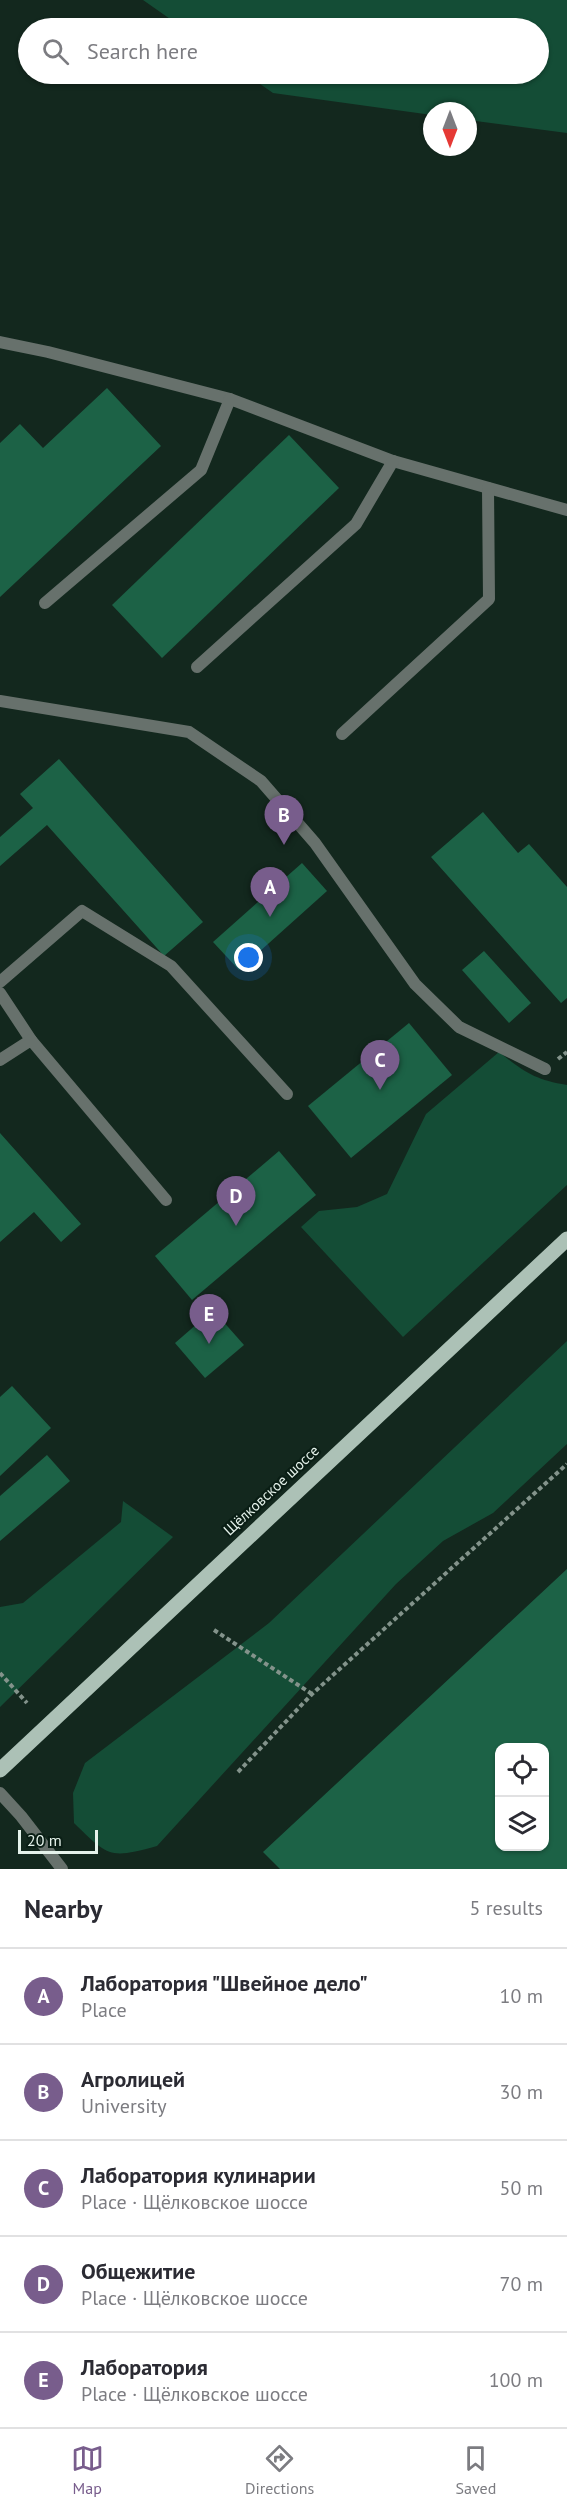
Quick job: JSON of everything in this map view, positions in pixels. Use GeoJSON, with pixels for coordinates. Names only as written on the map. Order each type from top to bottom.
{"type":"FeatureCollection","features":[{"type":"Feature","properties":{"kind":"main road","name":"Щёлковское шоссе"},"geometry":{"type":"LineString","coordinates":[[0,1770],[567,1239]]}},
{"type":"Feature","properties":{"kind":"street"},"geometry":{"type":"LineString","coordinates":[[0,342],[48,352],[230,399],[393,461],[567,510]]}},
{"type":"Feature","properties":{"kind":"street"},"geometry":{"type":"LineString","coordinates":[[45,603],[201,470],[230,399]]}},
{"type":"Feature","properties":{"kind":"street"},"geometry":{"type":"LineString","coordinates":[[197,667],[356,524],[393,461]]}},
{"type":"Feature","properties":{"kind":"street"},"geometry":{"type":"LineString","coordinates":[[342,734],[489,599],[488,488]]}},
{"type":"Feature","properties":{"kind":"street"},"geometry":{"type":"LineString","coordinates":[[0,700],[189,732],[261,781],[315,843],[415,984],[459,1027],[545,1069]]}},
{"type":"Feature","properties":{"kind":"street"},"geometry":{"type":"LineString","coordinates":[[0,982],[82,911],[171,966],[287,1094]]}},
{"type":"Feature","properties":{"kind":"street"},"geometry":{"type":"LineString","coordinates":[[0,993],[31,1040],[166,1200]]}},
{"type":"Feature","properties":{"kind":"street"},"geometry":{"type":"LineString","coordinates":[[0,1060],[31,1040]]}},
{"type":"Feature","properties":{"kind":"street"},"geometry":{"type":"LineString","coordinates":[[0,1793],[62,1869]]}},
{"type":"Feature","properties":{"kind":"path"},"geometry":{"type":"LineString","coordinates":[[238,1772],[312,1694],[567,1464]]}},
{"type":"Feature","properties":{"kind":"path"},"geometry":{"type":"LineString","coordinates":[[214,1630],[312,1694]]}},
{"type":"Feature","properties":{"kind":"path"},"geometry":{"type":"LineString","coordinates":[[0,1673],[27,1703]]}},
{"type":"Feature","properties":{"kind":"green space"},"geometry":{"type":"Polygon","coordinates":[[[143,0],[567,0],[567,133],[477,121],[477,102],[423,102],[423,114],[273,93],[260,84],[549,84],[549,18],[169,18],[143,0]]]}},
{"type":"Feature","properties":{"kind":"green space"},"geometry":{"type":"Polygon","coordinates":[[[499,1052],[530,1074],[546,1081],[567,1085],[567,1185],[403,1337],[301,1227],[319,1211],[357,1207],[387,1194],[426,1114],[499,1052]]]}},
{"type":"Feature","properties":{"kind":"green space"},"geometry":{"type":"Polygon","coordinates":[[[567,1341],[567,1444],[493,1513],[443,1541],[396,1584],[157,1846],[129,1853],[111,1852],[95,1843],[74,1823],[73,1793],[85,1763],[269,1623],[567,1341]]]}},
{"type":"Feature","properties":{"kind":"green space"},"geometry":{"type":"Polygon","coordinates":[[[123,1501],[173,1537],[0,1707],[0,1607],[23,1603],[121,1522],[123,1501]]]}},
{"type":"Feature","properties":{"kind":"building"},"geometry":{"type":"Polygon","coordinates":[[[107,388],[161,446],[0,597],[0,443],[20,424],[43,448],[107,388]]]}},
{"type":"Feature","properties":{"kind":"building"},"geometry":{"type":"Polygon","coordinates":[[[289,435],[339,488],[162,658],[112,605],[289,435]]]}},
{"type":"Feature","properties":{"kind":"building"},"geometry":{"type":"Polygon","coordinates":[[[59,759],[203,922],[164,956],[47,825],[0,866],[0,837],[33,808],[20,794],[59,759]]]}},
{"type":"Feature","properties":{"kind":"building"},"geometry":{"type":"Polygon","coordinates":[[[483,812],[518,853],[529,844],[567,887],[567,998],[561,1003],[431,857],[483,812]]]}},
{"type":"Feature","properties":{"kind":"building"},"geometry":{"type":"Polygon","coordinates":[[[302,863],[327,891],[239,970],[213,942],[302,863]]]}},
{"type":"Feature","properties":{"kind":"building"},"geometry":{"type":"Polygon","coordinates":[[[484,951],[531,1003],[509,1023],[462,970],[484,951]]]}},
{"type":"Feature","properties":{"kind":"building"},"geometry":{"type":"Polygon","coordinates":[[[409,1023],[452,1075],[351,1158],[308,1106],[409,1023]]]}},
{"type":"Feature","properties":{"kind":"building"},"geometry":{"type":"Polygon","coordinates":[[[0,1133],[81,1224],[61,1242],[34,1212],[0,1242],[0,1133]]]}},
{"type":"Feature","properties":{"kind":"building"},"geometry":{"type":"Polygon","coordinates":[[[279,1151],[316,1195],[192,1300],[155,1256],[279,1151]]]}},
{"type":"Feature","properties":{"kind":"building"},"geometry":{"type":"Polygon","coordinates":[[[213,1310],[244,1345],[205,1378],[175,1343],[213,1310]]]}},
{"type":"Feature","properties":{"kind":"building"},"geometry":{"type":"Polygon","coordinates":[[[12,1386],[51,1428],[0,1476],[0,1397],[12,1386]]]}},
{"type":"Feature","properties":{"kind":"building"},"geometry":{"type":"Polygon","coordinates":[[[47,1455],[70,1481],[0,1541],[0,1496],[47,1455]]]}},
{"type":"Feature","properties":{"kind":"building"},"geometry":{"type":"Polygon","coordinates":[[[567,1569],[567,1869],[280,1869],[263,1852],[567,1569]]]}},
{"type":"Feature","properties":{"kind":"place","name":"Агролицей"},"geometry":{"type":"Point","coordinates":[284,845]}},
{"type":"Feature","properties":{"kind":"place","name":"Лаборатория \"Швейное дело\""},"geometry":{"type":"Point","coordinates":[270,917]}},
{"type":"Feature","properties":{"kind":"place","name":"Лаборатория кулинарии"},"geometry":{"type":"Point","coordinates":[380,1090]}},
{"type":"Feature","properties":{"kind":"place","name":"Общежитие"},"geometry":{"type":"Point","coordinates":[236,1226]}},
{"type":"Feature","properties":{"kind":"place","name":"Лаборатория"},"geometry":{"type":"Point","coordinates":[209,1344]}}]}
